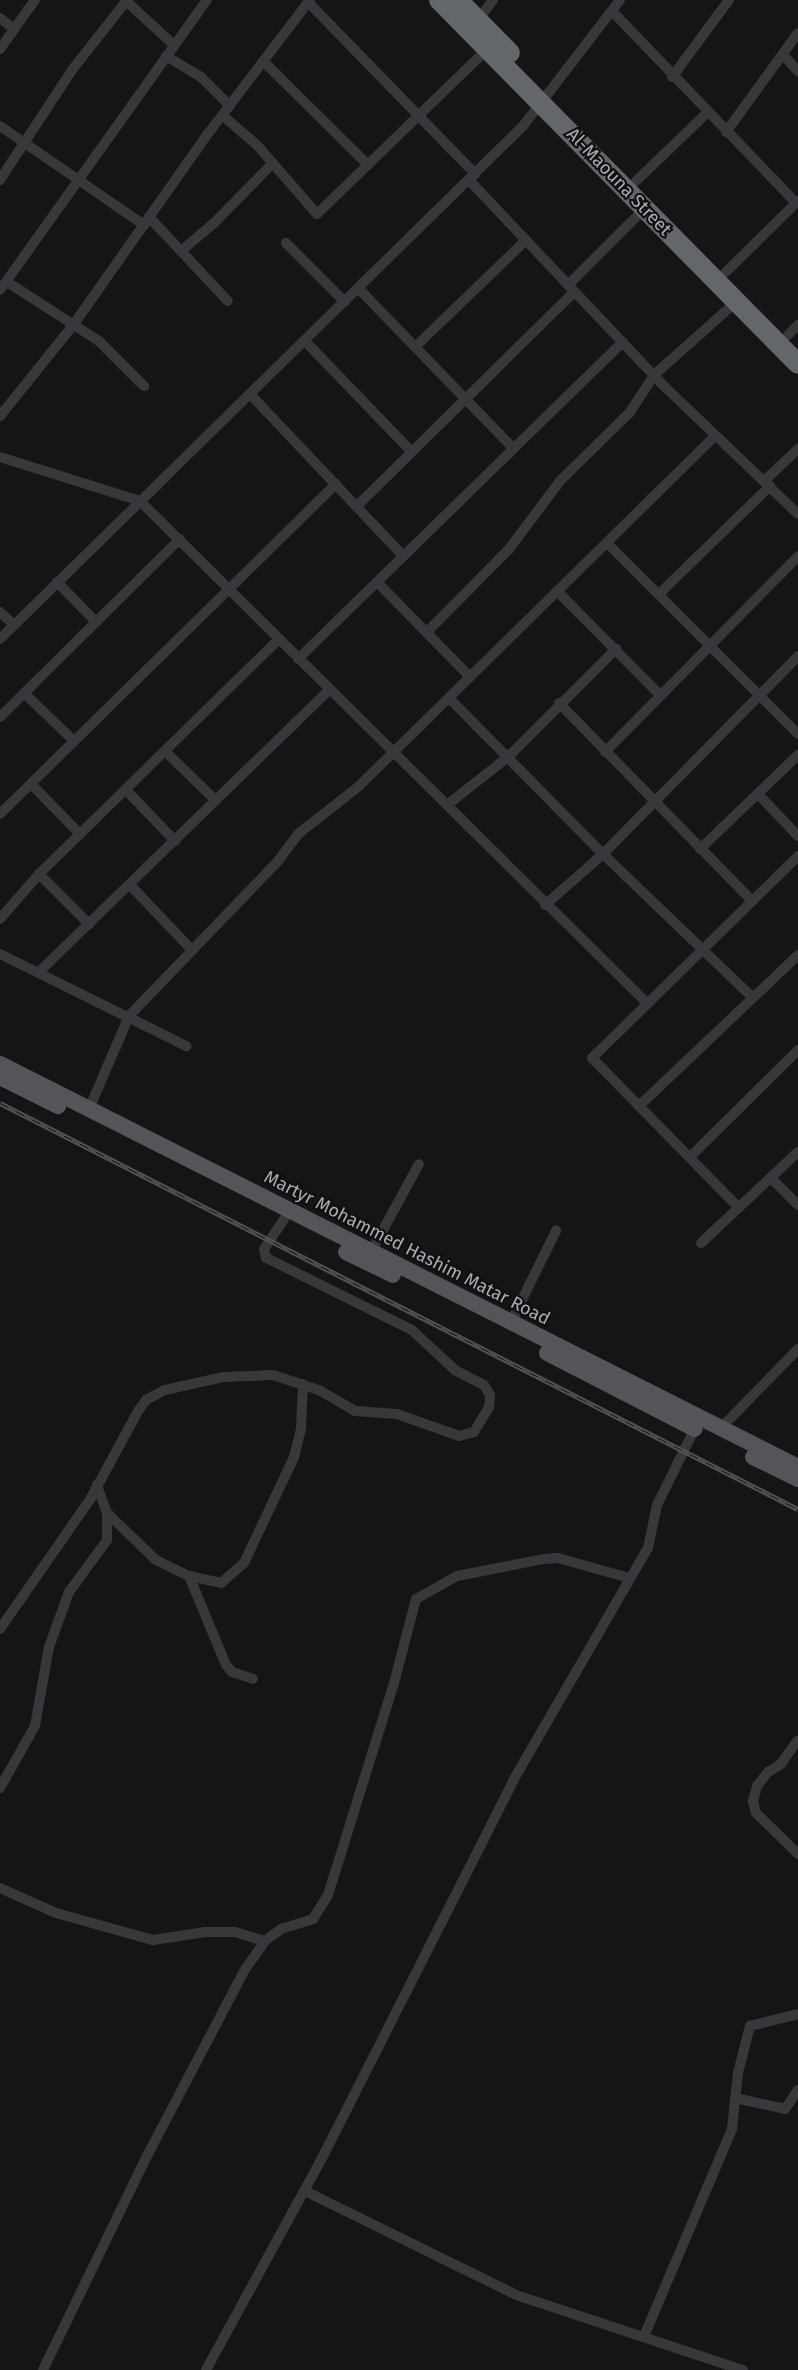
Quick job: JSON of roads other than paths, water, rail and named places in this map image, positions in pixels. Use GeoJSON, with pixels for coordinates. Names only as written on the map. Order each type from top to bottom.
{"type":"FeatureCollection","features":[{"type":"Feature","properties":{"kind":"highway","name":"Al-Maouna Street"},"geometry":{"type":"LineString","coordinates":[[439,0],[487,49],[546,100],[645,208],[798,364]]}},
{"type":"Feature","properties":{"kind":"highway"},"geometry":{"type":"LineString","coordinates":[[458,0],[478,20],[546,100],[636,181],[726,272],[794,335]]}},
{"type":"Feature","properties":{"kind":"main road","name":"Martyr Mohammed Hashim Matar Road"},"geometry":{"type":"LineString","coordinates":[[0,1064],[797,1467]]}},
{"type":"Feature","properties":{"kind":"main road","name":"Martyr Mohammed Hashim Matar Road"},"geometry":{"type":"LineString","coordinates":[[0,1077],[695,1428],[797,1467]]}},
{"type":"Feature","properties":{"kind":"street"},"geometry":{"type":"LineString","coordinates":[[0,49],[34,0]]}},
{"type":"Feature","properties":{"kind":"street"},"geometry":{"type":"LineString","coordinates":[[0,180],[26,144],[72,70],[126,0],[174,45]]}},
{"type":"Feature","properties":{"kind":"street"},"geometry":{"type":"LineString","coordinates":[[5,283],[77,179],[207,0]]}},
{"type":"Feature","properties":{"kind":"street"},"geometry":{"type":"LineString","coordinates":[[478,20],[493,0]]}},
{"type":"Feature","properties":{"kind":"street"},"geometry":{"type":"LineString","coordinates":[[0,639],[472,177],[546,100],[620,0]]}},
{"type":"Feature","properties":{"kind":"street"},"geometry":{"type":"LineString","coordinates":[[672,77],[729,0]]}},
{"type":"Feature","properties":{"kind":"street"},"geometry":{"type":"LineString","coordinates":[[0,416],[74,324],[226,111],[309,1],[420,117],[526,240],[571,288],[715,436],[798,514]]}},
{"type":"Feature","properties":{"kind":"street"},"geometry":{"type":"LineString","coordinates":[[612,11],[672,77],[797,202],[726,272]]}},
{"type":"Feature","properties":{"kind":"street"},"geometry":{"type":"LineString","coordinates":[[0,18],[14,29]]}},
{"type":"Feature","properties":{"kind":"street"},"geometry":{"type":"LineString","coordinates":[[726,132],[798,33]]}},
{"type":"Feature","properties":{"kind":"street"},"geometry":{"type":"LineString","coordinates":[[166,56],[201,77],[226,111],[317,214],[420,117],[487,49]]}},
{"type":"Feature","properties":{"kind":"street"},"geometry":{"type":"LineString","coordinates":[[783,55],[798,71]]}},
{"type":"Feature","properties":{"kind":"street"},"geometry":{"type":"LineString","coordinates":[[263,61],[368,165]]}},
{"type":"Feature","properties":{"kind":"street"},"geometry":{"type":"LineString","coordinates":[[636,181],[707,113]]}},
{"type":"Feature","properties":{"kind":"street"},"geometry":{"type":"LineString","coordinates":[[0,126],[77,179],[146,221],[180,251],[228,301]]}},
{"type":"Feature","properties":{"kind":"street"},"geometry":{"type":"LineString","coordinates":[[180,251],[214,223],[273,163]]}},
{"type":"Feature","properties":{"kind":"street"},"geometry":{"type":"LineString","coordinates":[[357,506],[465,398],[645,208]]}},
{"type":"Feature","properties":{"kind":"street"},"geometry":{"type":"LineString","coordinates":[[416,346],[526,240]]}},
{"type":"Feature","properties":{"kind":"street"},"geometry":{"type":"LineString","coordinates":[[286,243],[345,302]]}},
{"type":"Feature","properties":{"kind":"street"},"geometry":{"type":"LineString","coordinates":[[0,268],[5,283],[99,341],[144,386]]}},
{"type":"Feature","properties":{"kind":"street"},"geometry":{"type":"LineString","coordinates":[[359,289],[513,448]]}},
{"type":"Feature","properties":{"kind":"street"},"geometry":{"type":"LineString","coordinates":[[427,632],[509,549],[560,481],[630,412],[654,375],[736,302]]}},
{"type":"Feature","properties":{"kind":"street"},"geometry":{"type":"LineString","coordinates":[[305,341],[411,451]]}},
{"type":"Feature","properties":{"kind":"street"},"geometry":{"type":"LineString","coordinates":[[298,659],[623,342]]}},
{"type":"Feature","properties":{"kind":"street"},"geometry":{"type":"LineString","coordinates":[[250,394],[404,556]]}},
{"type":"Feature","properties":{"kind":"street"},"geometry":{"type":"LineString","coordinates":[[89,1109],[129,1016],[278,861],[298,834],[342,801],[715,436]]}},
{"type":"Feature","properties":{"kind":"street"},"geometry":{"type":"LineString","coordinates":[[659,594],[798,449]]}},
{"type":"Feature","properties":{"kind":"street"},"geometry":{"type":"LineString","coordinates":[[0,457],[140,501],[328,691],[393,752],[545,905],[646,1002]]}},
{"type":"Feature","properties":{"kind":"street"},"geometry":{"type":"LineString","coordinates":[[0,814],[336,484]]}},
{"type":"Feature","properties":{"kind":"street"},"geometry":{"type":"LineString","coordinates":[[0,717],[180,540]]}},
{"type":"Feature","properties":{"kind":"street"},"geometry":{"type":"LineString","coordinates":[[607,543],[798,734]]}},
{"type":"Feature","properties":{"kind":"street"},"geometry":{"type":"LineString","coordinates":[[605,752],[659,694],[711,645],[798,556]]}},
{"type":"Feature","properties":{"kind":"street"},"geometry":{"type":"LineString","coordinates":[[57,582],[96,622]]}},
{"type":"Feature","properties":{"kind":"street"},"geometry":{"type":"LineString","coordinates":[[377,582],[470,677]]}},
{"type":"Feature","properties":{"kind":"street"},"geometry":{"type":"LineString","coordinates":[[557,591],[659,694]]}},
{"type":"Feature","properties":{"kind":"street"},"geometry":{"type":"LineString","coordinates":[[0,612],[14,625]]}},
{"type":"Feature","properties":{"kind":"street"},"geometry":{"type":"LineString","coordinates":[[0,919],[39,874],[278,640]]}},
{"type":"Feature","properties":{"kind":"street"},"geometry":{"type":"LineString","coordinates":[[447,805],[508,757],[615,649]]}},
{"type":"Feature","properties":{"kind":"street"},"geometry":{"type":"LineString","coordinates":[[545,905],[603,854],[798,656]]}},
{"type":"Feature","properties":{"kind":"street"},"geometry":{"type":"LineString","coordinates":[[39,972],[328,691]]}},
{"type":"Feature","properties":{"kind":"street"},"geometry":{"type":"LineString","coordinates":[[24,693],[74,741]]}},
{"type":"Feature","properties":{"kind":"street"},"geometry":{"type":"LineString","coordinates":[[449,698],[603,854],[752,997]]}},
{"type":"Feature","properties":{"kind":"street"},"geometry":{"type":"LineString","coordinates":[[559,703],[752,901]]}},
{"type":"Feature","properties":{"kind":"street"},"geometry":{"type":"LineString","coordinates":[[165,751],[216,801]]}},
{"type":"Feature","properties":{"kind":"street"},"geometry":{"type":"LineString","coordinates":[[700,849],[798,755]]}},
{"type":"Feature","properties":{"kind":"street"},"geometry":{"type":"LineString","coordinates":[[31,783],[80,834]]}},
{"type":"Feature","properties":{"kind":"street"},"geometry":{"type":"LineString","coordinates":[[126,790],[174,841]]}},
{"type":"Feature","properties":{"kind":"street"},"geometry":{"type":"LineString","coordinates":[[758,794],[798,836]]}},
{"type":"Feature","properties":{"kind":"street"},"geometry":{"type":"LineString","coordinates":[[739,1208],[592,1058],[646,1002],[798,856]]}},
{"type":"Feature","properties":{"kind":"street"},"geometry":{"type":"LineString","coordinates":[[39,874],[89,924]]}},
{"type":"Feature","properties":{"kind":"street"},"geometry":{"type":"LineString","coordinates":[[130,885],[192,950]]}},
{"type":"Feature","properties":{"kind":"street"},"geometry":{"type":"LineString","coordinates":[[0,954],[186,1046]]}},
{"type":"Feature","properties":{"kind":"street"},"geometry":{"type":"LineString","coordinates":[[639,1106],[798,955]]}},
{"type":"Feature","properties":{"kind":"street"},"geometry":{"type":"LineString","coordinates":[[690,1156],[798,1051]]}},
{"type":"Feature","properties":{"kind":"street"},"geometry":{"type":"LineString","coordinates":[[701,1243],[798,1152]]}},
{"type":"Feature","properties":{"kind":"street"},"geometry":{"type":"LineString","coordinates":[[371,1252],[419,1164]]}},
{"type":"Feature","properties":{"kind":"street"},"geometry":{"type":"LineString","coordinates":[[771,1178],[798,1205]]}},
{"type":"Feature","properties":{"kind":"street"},"geometry":{"type":"LineString","coordinates":[[0,1629],[97,1485],[138,1411],[155,1394],[206,1380],[252,1374],[303,1384],[355,1411],[398,1414],[459,1436],[474,1432],[490,1401],[484,1385],[455,1370],[412,1330],[266,1258],[264,1249],[284,1219]]}},
{"type":"Feature","properties":{"kind":"street"},"geometry":{"type":"LineString","coordinates":[[511,1322],[556,1232]]}},
{"type":"Feature","properties":{"kind":"street"},"geometry":{"type":"LineString","coordinates":[[720,1429],[798,1349]]}},
{"type":"Feature","properties":{"kind":"street"},"geometry":{"type":"LineString","coordinates":[[107,1513],[156,1560],[189,1576],[221,1583],[244,1563],[294,1457],[301,1428],[303,1384]]}},
{"type":"Feature","properties":{"kind":"street"},"geometry":{"type":"LineString","coordinates":[[206,2370],[305,2191],[518,1772],[648,1548],[657,1505],[695,1428]]}},
{"type":"Feature","properties":{"kind":"street"},"geometry":{"type":"LineString","coordinates":[[0,1788],[35,1726],[49,1647],[69,1592],[107,1540],[107,1513],[97,1485]]}},
{"type":"Feature","properties":{"kind":"street"},"geometry":{"type":"LineString","coordinates":[[43,2370],[152,2145],[244,1971],[265,1941],[281,1929],[313,1919],[327,1895],[394,1683],[416,1599],[458,1576],[544,1559],[558,1558],[629,1578]]}},
{"type":"Feature","properties":{"kind":"street"},"geometry":{"type":"LineString","coordinates":[[189,1576],[226,1665],[232,1672],[253,1679]]}},
{"type":"Feature","properties":{"kind":"street"},"geometry":{"type":"LineString","coordinates":[[797,1741],[781,1764],[768,1772],[757,1786],[753,1801],[756,1813],[798,1854]]}},
{"type":"Feature","properties":{"kind":"street"},"geometry":{"type":"LineString","coordinates":[[0,1888],[56,1913],[153,1940],[205,1932],[235,1932],[265,1941]]}},
{"type":"Feature","properties":{"kind":"street"},"geometry":{"type":"LineString","coordinates":[[645,2334],[732,2129],[735,2098],[750,2026],[798,2014]]}},
{"type":"Feature","properties":{"kind":"street"},"geometry":{"type":"LineString","coordinates":[[735,2098],[785,2109],[798,2090]]}},
{"type":"Feature","properties":{"kind":"street"},"geometry":{"type":"LineString","coordinates":[[305,2191],[516,2295],[645,2334],[743,2370]]}},
{"type":"Feature","properties":{"kind":"railway"},"geometry":{"type":"LineString","coordinates":[[0,1103],[798,1509]]}}]}
